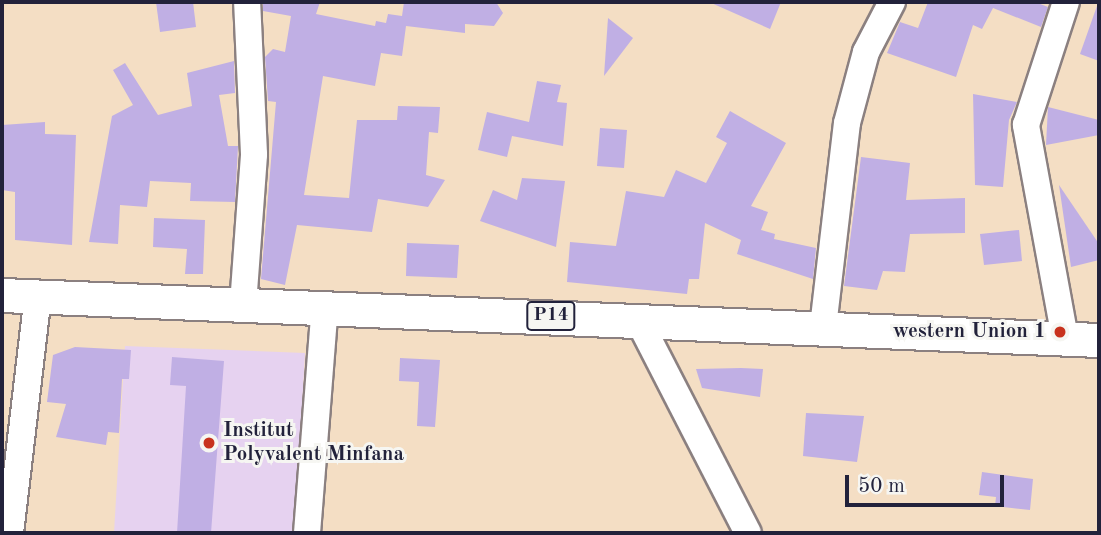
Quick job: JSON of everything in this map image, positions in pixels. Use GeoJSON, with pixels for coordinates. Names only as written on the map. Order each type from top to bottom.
{"type":"FeatureCollection","features":[{"type":"Feature","properties":{"kind":"main road","name":"P14"},"geometry":{"type":"LineString","coordinates":[[2,295],[325,306],[1099,340]]}},
{"type":"Feature","properties":{"kind":"street"},"geometry":{"type":"LineString","coordinates":[[243,304],[254,154],[247,2]]}},
{"type":"Feature","properties":{"kind":"street"},"geometry":{"type":"LineString","coordinates":[[822,327],[848,123],[866,52],[892,2]]}},
{"type":"Feature","properties":{"kind":"street"},"geometry":{"type":"LineString","coordinates":[[1065,338],[1026,125],[1066,2]]}},
{"type":"Feature","properties":{"kind":"street"},"geometry":{"type":"LineString","coordinates":[[10,533],[38,296]]}},
{"type":"Feature","properties":{"kind":"street"},"geometry":{"type":"LineString","coordinates":[[307,533],[325,306]]}},
{"type":"Feature","properties":{"kind":"street"},"geometry":{"type":"LineString","coordinates":[[639,320],[748,533]]}},
{"type":"Feature","properties":{"kind":"shaded area","name":"Institut Polyvalent Minfana"},"geometry":{"type":"Polygon","coordinates":[[[125,346],[305,353],[295,533],[114,533],[125,346]]]}},
{"type":"Feature","properties":{"kind":"building"},"geometry":{"type":"Polygon","coordinates":[[[156,2],[193,2],[196,27],[160,32],[156,2]]]}},
{"type":"Feature","properties":{"kind":"building"},"geometry":{"type":"Polygon","coordinates":[[[263,2],[320,2],[316,14],[375,26],[376,21],[386,23],[388,14],[402,16],[404,2],[496,2],[503,13],[494,26],[465,24],[465,33],[406,26],[402,56],[381,53],[375,86],[323,76],[304,195],[349,198],[357,120],[397,120],[398,106],[440,107],[438,133],[429,132],[426,175],[445,180],[428,207],[378,199],[372,232],[297,225],[285,285],[261,279],[276,102],[268,101],[265,57],[273,49],[285,52],[291,16],[263,11],[263,2]]]}},
{"type":"Feature","properties":{"kind":"building"},"geometry":{"type":"Polygon","coordinates":[[[709,2],[781,2],[770,29],[709,2]]]}},
{"type":"Feature","properties":{"kind":"building"},"geometry":{"type":"Polygon","coordinates":[[[928,2],[1035,2],[1048,7],[1041,27],[993,8],[982,29],[973,25],[956,77],[887,53],[900,22],[918,28],[928,2]]]}},
{"type":"Feature","properties":{"kind":"building"},"geometry":{"type":"Polygon","coordinates":[[[1097,6],[1099,7],[1099,61],[1080,54],[1097,6]]]}},
{"type":"Feature","properties":{"kind":"building"},"geometry":{"type":"Polygon","coordinates":[[[608,18],[633,38],[604,76],[608,18]]]}},
{"type":"Feature","properties":{"kind":"building"},"geometry":{"type":"Polygon","coordinates":[[[234,61],[235,93],[219,95],[228,146],[238,146],[235,202],[190,201],[191,183],[150,181],[147,207],[120,205],[118,244],[89,242],[112,116],[133,105],[113,70],[125,63],[158,115],[192,106],[187,73],[234,61]]]}},
{"type":"Feature","properties":{"kind":"building"},"geometry":{"type":"Polygon","coordinates":[[[537,81],[561,85],[557,102],[567,103],[563,146],[512,136],[507,157],[478,150],[487,112],[529,122],[537,81]]]}},
{"type":"Feature","properties":{"kind":"building"},"geometry":{"type":"Polygon","coordinates":[[[973,94],[1017,102],[1009,120],[1003,187],[975,185],[973,94]]]}},
{"type":"Feature","properties":{"kind":"building"},"geometry":{"type":"Polygon","coordinates":[[[1048,107],[1099,120],[1099,135],[1046,145],[1048,107]]]}},
{"type":"Feature","properties":{"kind":"building"},"geometry":{"type":"Polygon","coordinates":[[[730,111],[786,143],[751,206],[768,212],[761,230],[775,234],[774,239],[816,248],[813,279],[737,254],[741,240],[705,223],[699,279],[689,279],[687,294],[567,282],[570,242],[616,246],[626,191],[664,197],[676,170],[706,183],[727,143],[716,137],[730,111]]]}},
{"type":"Feature","properties":{"kind":"building"},"geometry":{"type":"Polygon","coordinates":[[[45,122],[45,134],[76,135],[72,245],[15,240],[15,192],[2,190],[2,125],[45,122]]]}},
{"type":"Feature","properties":{"kind":"building"},"geometry":{"type":"Polygon","coordinates":[[[600,128],[627,130],[624,168],[597,166],[600,128]]]}},
{"type":"Feature","properties":{"kind":"building"},"geometry":{"type":"Polygon","coordinates":[[[861,157],[910,163],[906,200],[965,198],[965,233],[910,234],[905,272],[883,271],[877,290],[844,286],[861,157]]]}},
{"type":"Feature","properties":{"kind":"building"},"geometry":{"type":"Polygon","coordinates":[[[522,178],[565,181],[556,247],[480,221],[493,190],[517,200],[522,178]]]}},
{"type":"Feature","properties":{"kind":"building"},"geometry":{"type":"Polygon","coordinates":[[[1059,185],[1099,244],[1099,260],[1071,267],[1059,185]]]}},
{"type":"Feature","properties":{"kind":"building"},"geometry":{"type":"Polygon","coordinates":[[[154,218],[205,220],[203,274],[185,274],[187,249],[153,247],[154,218]]]}},
{"type":"Feature","properties":{"kind":"building"},"geometry":{"type":"Polygon","coordinates":[[[1019,230],[1022,261],[984,265],[980,234],[1019,230]]]}},
{"type":"Feature","properties":{"kind":"building"},"geometry":{"type":"Polygon","coordinates":[[[407,243],[459,245],[457,278],[406,276],[407,243]]]}},
{"type":"Feature","properties":{"kind":"building"},"geometry":{"type":"Polygon","coordinates":[[[75,347],[131,350],[129,379],[122,379],[119,433],[108,432],[106,445],[56,437],[66,404],[47,402],[53,355],[75,347]]]}},
{"type":"Feature","properties":{"kind":"building"},"geometry":{"type":"Polygon","coordinates":[[[172,357],[224,361],[211,533],[177,533],[186,386],[170,385],[172,357]]]}},
{"type":"Feature","properties":{"kind":"building"},"geometry":{"type":"Polygon","coordinates":[[[400,358],[440,360],[435,427],[417,426],[419,382],[399,381],[400,358]]]}},
{"type":"Feature","properties":{"kind":"building"},"geometry":{"type":"Polygon","coordinates":[[[696,369],[763,369],[760,397],[702,388],[696,369]]]}},
{"type":"Feature","properties":{"kind":"building"},"geometry":{"type":"Polygon","coordinates":[[[806,413],[864,416],[857,462],[803,456],[806,413]]]}},
{"type":"Feature","properties":{"kind":"building"},"geometry":{"type":"Polygon","coordinates":[[[982,472],[1033,479],[1030,510],[995,506],[996,497],[979,495],[982,472]]]}},
{"type":"Feature","properties":{"kind":"place","name":"western Union 1"},"geometry":{"type":"Point","coordinates":[1060,332]}},
{"type":"Feature","properties":{"kind":"place","name":"Institut Polyvalent Minfana"},"geometry":{"type":"Point","coordinates":[209,443]}}]}
